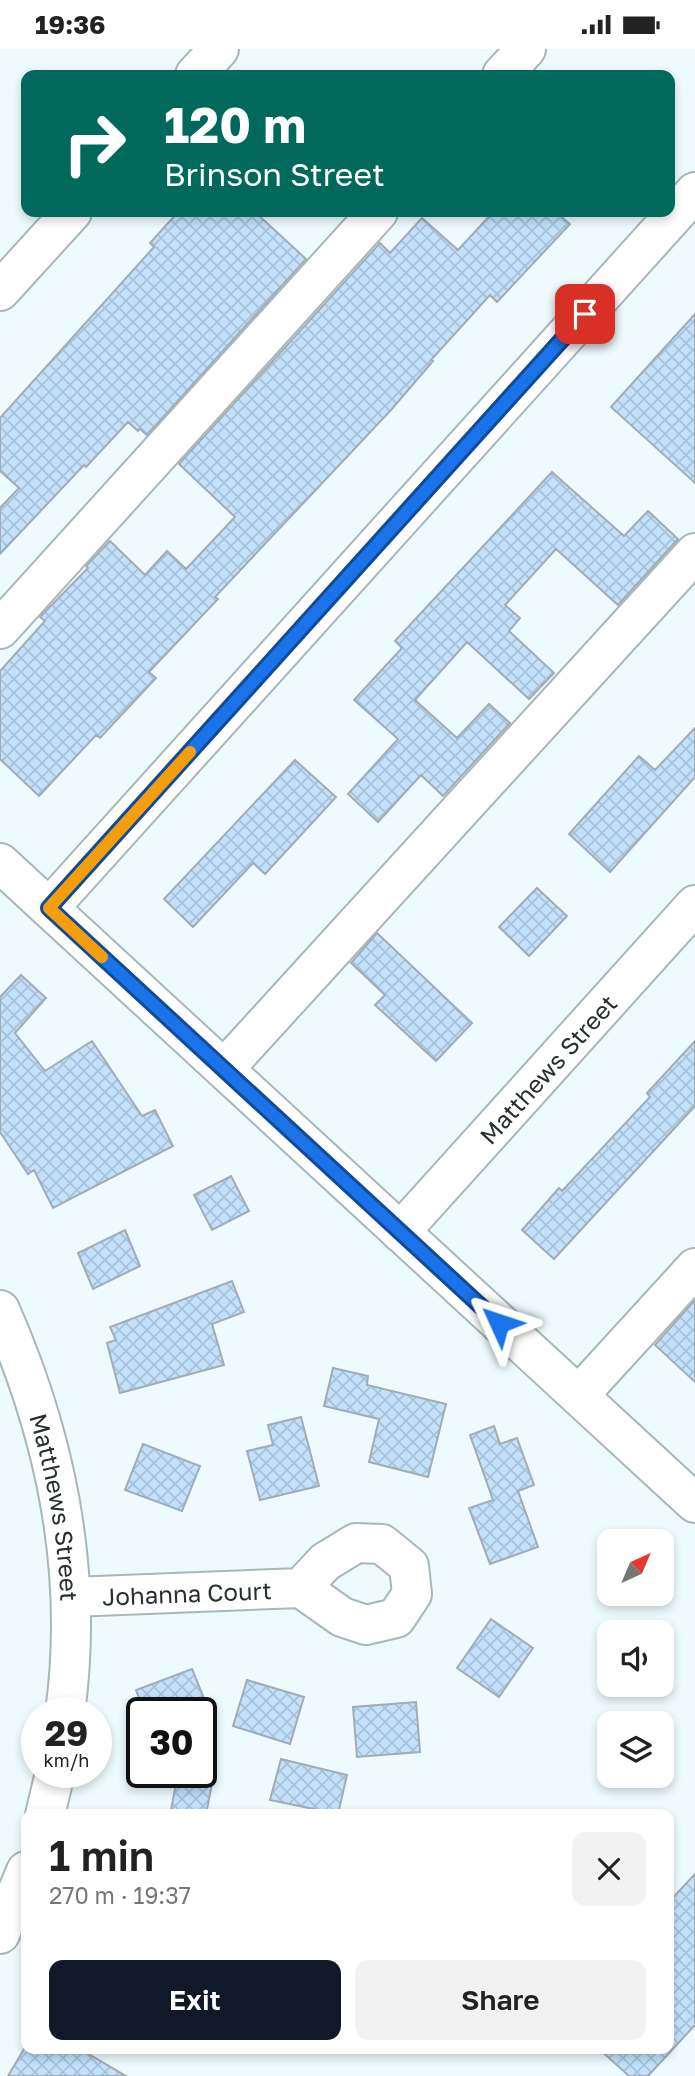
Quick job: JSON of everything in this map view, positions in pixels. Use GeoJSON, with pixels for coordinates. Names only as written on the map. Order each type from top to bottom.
{"type":"FeatureCollection","features":[{"type":"Feature","properties":{"kind":"street"},"geometry":{"type":"LineString","coordinates":[[200,70],[219,49]]}},
{"type":"Feature","properties":{"kind":"street"},"geometry":{"type":"LineString","coordinates":[[507,70],[526,49]]}},
{"type":"Feature","properties":{"kind":"street"},"geometry":{"type":"LineString","coordinates":[[675,214],[695,192]]}},
{"type":"Feature","properties":{"kind":"street"},"geometry":{"type":"LineString","coordinates":[[0,291],[67,217]]}},
{"type":"Feature","properties":{"kind":"street"},"geometry":{"type":"LineString","coordinates":[[0,629],[373,217]]}},
{"type":"Feature","properties":{"kind":"street"},"geometry":{"type":"LineString","coordinates":[[49,908],[672,217]]}},
{"type":"Feature","properties":{"kind":"street"},"geometry":{"type":"LineString","coordinates":[[224,1069],[695,553]]}},
{"type":"Feature","properties":{"kind":"street"},"geometry":{"type":"LineString","coordinates":[[0,863],[695,1503]]}},
{"type":"Feature","properties":{"kind":"street","name":"Matthews Street"},"geometry":{"type":"LineString","coordinates":[[400,1232],[695,905]]}},
{"type":"Feature","properties":{"kind":"street"},"geometry":{"type":"LineString","coordinates":[[579,1395],[695,1268]]}},
{"type":"Feature","properties":{"kind":"street","name":"Matthews Street"},"geometry":{"type":"LineString","coordinates":[[0,1310],[39,1410],[62,1506],[71,1597],[66,1697]]}},
{"type":"Feature","properties":{"kind":"street","name":"Johanna Court"},"geometry":{"type":"LineString","coordinates":[[71,1597],[301,1588]]}},
{"type":"Feature","properties":{"kind":"street"},"geometry":{"type":"LineString","coordinates":[[46,1809],[51,1788]]}},
{"type":"Feature","properties":{"kind":"street"},"geometry":{"type":"LineString","coordinates":[[0,1934],[21,1883]]}},
{"type":"Feature","properties":{"kind":"building"},"geometry":{"type":"Polygon","coordinates":[[[173,217],[260,217],[306,259],[147,435],[128,422],[0,554],[0,508],[19,488],[0,471],[0,418],[154,247],[150,243],[173,217]]]}},
{"type":"Feature","properties":{"kind":"building"},"geometry":{"type":"Polygon","coordinates":[[[488,217],[562,217],[570,224],[497,302],[490,295],[431,360],[433,361],[391,410],[215,597],[218,599],[149,672],[156,678],[100,738],[96,735],[39,796],[0,759],[0,671],[45,621],[40,617],[88,568],[86,566],[110,541],[145,575],[167,551],[186,569],[235,517],[179,464],[380,243],[390,253],[422,218],[458,250],[488,217]]]}},
{"type":"Feature","properties":{"kind":"building"},"geometry":{"type":"Polygon","coordinates":[[[695,314],[695,483],[611,407],[695,314]]]}},
{"type":"Feature","properties":{"kind":"building"},"geometry":{"type":"Polygon","coordinates":[[[552,472],[624,536],[648,511],[678,539],[618,605],[556,549],[505,605],[520,618],[509,631],[554,673],[529,699],[467,642],[415,700],[457,738],[489,704],[510,723],[443,796],[421,775],[378,822],[348,794],[398,739],[354,700],[402,648],[395,641],[552,472]]]}},
{"type":"Feature","properties":{"kind":"building"},"geometry":{"type":"Polygon","coordinates":[[[695,728],[695,777],[610,872],[569,834],[639,756],[655,770],[695,728]]]}},
{"type":"Feature","properties":{"kind":"building"},"geometry":{"type":"Polygon","coordinates":[[[295,760],[336,797],[265,874],[253,863],[193,927],[164,899],[295,760]]]}},
{"type":"Feature","properties":{"kind":"building"},"geometry":{"type":"Polygon","coordinates":[[[537,888],[567,916],[529,956],[499,927],[537,888]]]}},
{"type":"Feature","properties":{"kind":"building"},"geometry":{"type":"Polygon","coordinates":[[[377,933],[472,1023],[436,1061],[375,1005],[385,995],[351,963],[377,933]]]}},
{"type":"Feature","properties":{"kind":"building"},"geometry":{"type":"Polygon","coordinates":[[[21,975],[46,998],[15,1033],[45,1071],[92,1041],[142,1116],[155,1110],[173,1146],[53,1208],[34,1170],[28,1174],[0,1132],[0,997],[21,975]]]}},
{"type":"Feature","properties":{"kind":"building"},"geometry":{"type":"Polygon","coordinates":[[[695,1041],[695,1106],[554,1259],[522,1230],[559,1188],[562,1191],[650,1097],[647,1093],[695,1041]]]}},
{"type":"Feature","properties":{"kind":"building"},"geometry":{"type":"Polygon","coordinates":[[[231,1176],[249,1211],[212,1230],[194,1195],[231,1176]]]}},
{"type":"Feature","properties":{"kind":"building"},"geometry":{"type":"Polygon","coordinates":[[[125,1230],[140,1266],[93,1289],[78,1253],[125,1230]]]}},
{"type":"Feature","properties":{"kind":"building"},"geometry":{"type":"Polygon","coordinates":[[[232,1281],[244,1312],[212,1324],[224,1365],[120,1393],[107,1343],[116,1340],[110,1327],[232,1281]]]}},
{"type":"Feature","properties":{"kind":"building"},"geometry":{"type":"Polygon","coordinates":[[[695,1300],[695,1382],[655,1345],[695,1300]]]}},
{"type":"Feature","properties":{"kind":"building"},"geometry":{"type":"Polygon","coordinates":[[[333,1368],[368,1376],[367,1385],[446,1404],[428,1477],[369,1462],[379,1419],[324,1406],[333,1368]]]}},
{"type":"Feature","properties":{"kind":"building"},"geometry":{"type":"Polygon","coordinates":[[[301,1417],[319,1486],[260,1500],[247,1451],[273,1445],[268,1425],[301,1417]]]}},
{"type":"Feature","properties":{"kind":"building"},"geometry":{"type":"Polygon","coordinates":[[[494,1426],[500,1444],[517,1438],[534,1485],[518,1491],[538,1547],[490,1564],[469,1508],[493,1500],[470,1435],[494,1426]]]}},
{"type":"Feature","properties":{"kind":"building"},"geometry":{"type":"Polygon","coordinates":[[[143,1444],[200,1466],[182,1511],[125,1490],[143,1444]]]}},
{"type":"Feature","properties":{"kind":"building"},"geometry":{"type":"Polygon","coordinates":[[[491,1619],[533,1648],[499,1697],[457,1668],[491,1619]]]}},
{"type":"Feature","properties":{"kind":"building"},"geometry":{"type":"Polygon","coordinates":[[[192,1669],[203,1697],[139,1697],[136,1690],[192,1669]]]}},
{"type":"Feature","properties":{"kind":"building"},"geometry":{"type":"Polygon","coordinates":[[[247,1680],[304,1697],[290,1744],[233,1726],[247,1680]]]}},
{"type":"Feature","properties":{"kind":"building"},"geometry":{"type":"Polygon","coordinates":[[[416,1702],[420,1752],[357,1757],[353,1707],[416,1702]]]}},
{"type":"Feature","properties":{"kind":"building"},"geometry":{"type":"Polygon","coordinates":[[[281,1759],[347,1775],[339,1809],[314,1809],[270,1800],[281,1759]]]}},
{"type":"Feature","properties":{"kind":"building"},"geometry":{"type":"Polygon","coordinates":[[[175,1788],[211,1788],[207,1809],[171,1809],[175,1788]]]}},
{"type":"Feature","properties":{"kind":"building"},"geometry":{"type":"Polygon","coordinates":[[[695,1874],[695,2025],[674,2048],[674,1897],[695,1874]]]}},
{"type":"Feature","properties":{"kind":"building"},"geometry":{"type":"Polygon","coordinates":[[[21,2054],[89,2054],[126,2076],[8,2076],[21,2054]]]}},
{"type":"Feature","properties":{"kind":"building"},"geometry":{"type":"Polygon","coordinates":[[[605,2054],[668,2054],[648,2076],[629,2076],[605,2054]]]}},
{"type":"Feature","properties":{"kind":"slow traffic"},"geometry":{"type":"LineString","coordinates":[[102,957],[49,908],[190,752]]}},
{"type":"Feature","properties":{"kind":"route"},"geometry":{"type":"LineString","coordinates":[[499,1323],[49,908],[585,314]]}}]}
